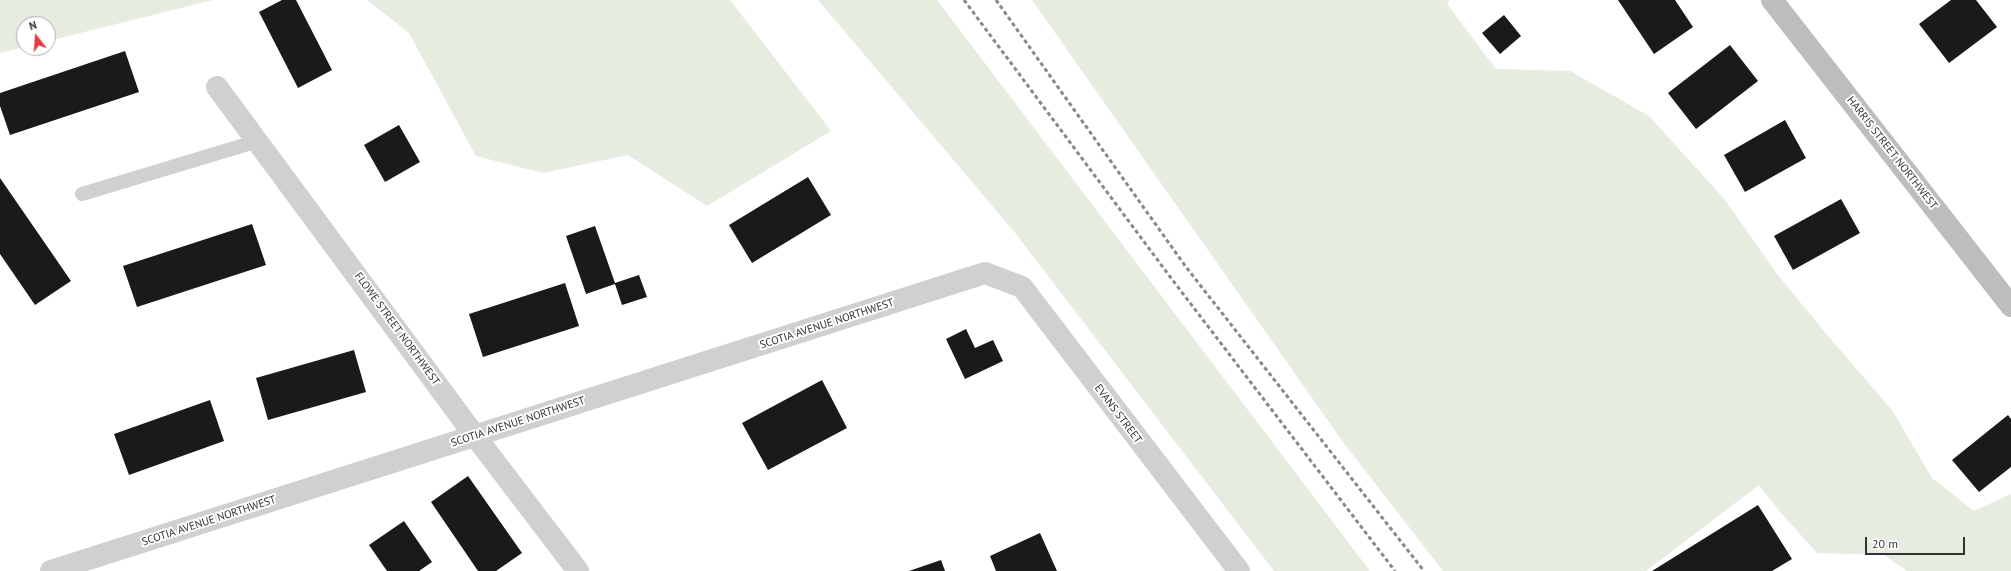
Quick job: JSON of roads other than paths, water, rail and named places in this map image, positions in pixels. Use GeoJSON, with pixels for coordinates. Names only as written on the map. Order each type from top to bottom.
{"type":"FeatureCollection","features":[{"type":"Feature","properties":{"kind":"street","name":"HARRIS STREET NORTHWEST"},"geometry":{"type":"LineString","coordinates":[[1772,0],[2011,306]]}},
{"type":"Feature","properties":{"kind":"street","name":"FLOWE STREET NORTHWEST"},"geometry":{"type":"LineString","coordinates":[[217,87],[258,140],[475,436],[578,571]]}},
{"type":"Feature","properties":{"kind":"street","name":"SCOTIA AVENUE NORTHWEST"},"geometry":{"type":"LineString","coordinates":[[51,571],[985,273]]}},
{"type":"Feature","properties":{"kind":"street","name":"EVANS STREET"},"geometry":{"type":"LineString","coordinates":[[985,273],[1022,287],[1239,571]]}},
{"type":"Feature","properties":{"kind":"lane"},"geometry":{"type":"LineString","coordinates":[[82,194],[258,140]]}},
{"type":"Feature","properties":{"kind":"railway"},"geometry":{"type":"LineString","coordinates":[[964,0],[1171,278],[1395,571]]}},
{"type":"Feature","properties":{"kind":"railway"},"geometry":{"type":"LineString","coordinates":[[996,0],[1186,267],[1424,571]]}}]}
